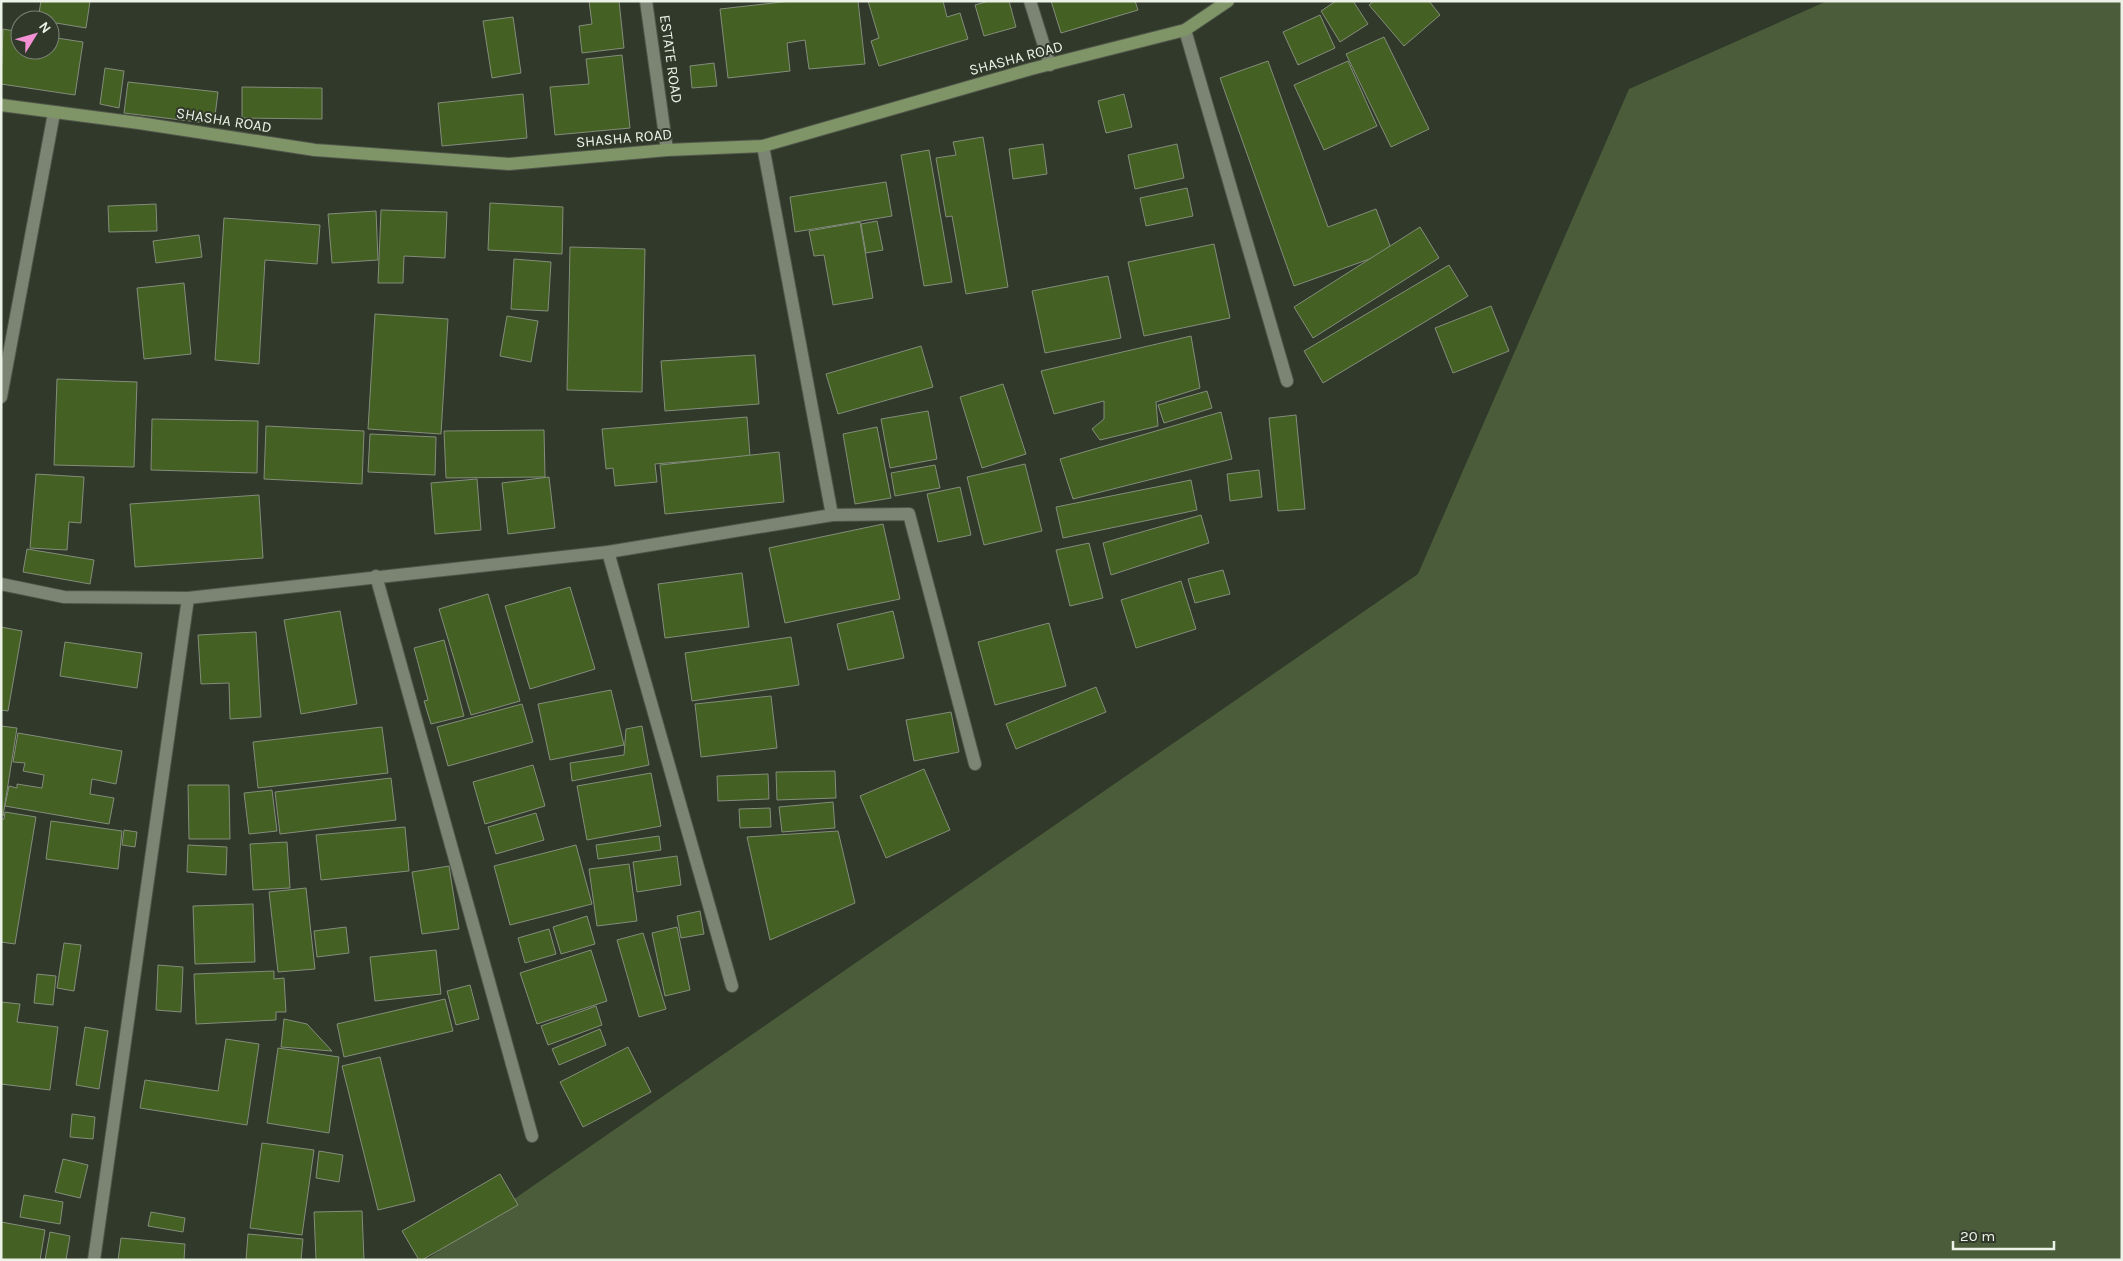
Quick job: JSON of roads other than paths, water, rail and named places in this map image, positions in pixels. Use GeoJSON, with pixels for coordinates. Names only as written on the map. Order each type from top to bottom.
{"type":"FeatureCollection","features":[{"type":"Feature","properties":{"kind":"street","name":"ESTATE ROAD"},"geometry":{"type":"LineString","coordinates":[[646,1],[667,150]]}},
{"type":"Feature","properties":{"kind":"street"},"geometry":{"type":"LineString","coordinates":[[1030,1],[1050,65]]}},
{"type":"Feature","properties":{"kind":"street","name":"SHASHA ROAD"},"geometry":{"type":"LineString","coordinates":[[1,106],[139,123],[315,150],[509,164],[667,150],[763,146],[1050,65],[1185,30],[1228,1]]}},
{"type":"Feature","properties":{"kind":"street"},"geometry":{"type":"LineString","coordinates":[[1185,30],[1287,381]]}},
{"type":"Feature","properties":{"kind":"street"},"geometry":{"type":"LineString","coordinates":[[1,397],[54,113]]}},
{"type":"Feature","properties":{"kind":"street"},"geometry":{"type":"LineString","coordinates":[[763,146],[832,515]]}},
{"type":"Feature","properties":{"kind":"street"},"geometry":{"type":"LineString","coordinates":[[1,584],[64,597],[188,598],[608,552],[832,515],[909,514],[974,764]]}},
{"type":"Feature","properties":{"kind":"street"},"geometry":{"type":"LineString","coordinates":[[608,552],[732,986]]}},
{"type":"Feature","properties":{"kind":"street"},"geometry":{"type":"LineString","coordinates":[[376,576],[532,1136]]}},
{"type":"Feature","properties":{"kind":"street"},"geometry":{"type":"LineString","coordinates":[[94,1260],[188,598]]}}]}
